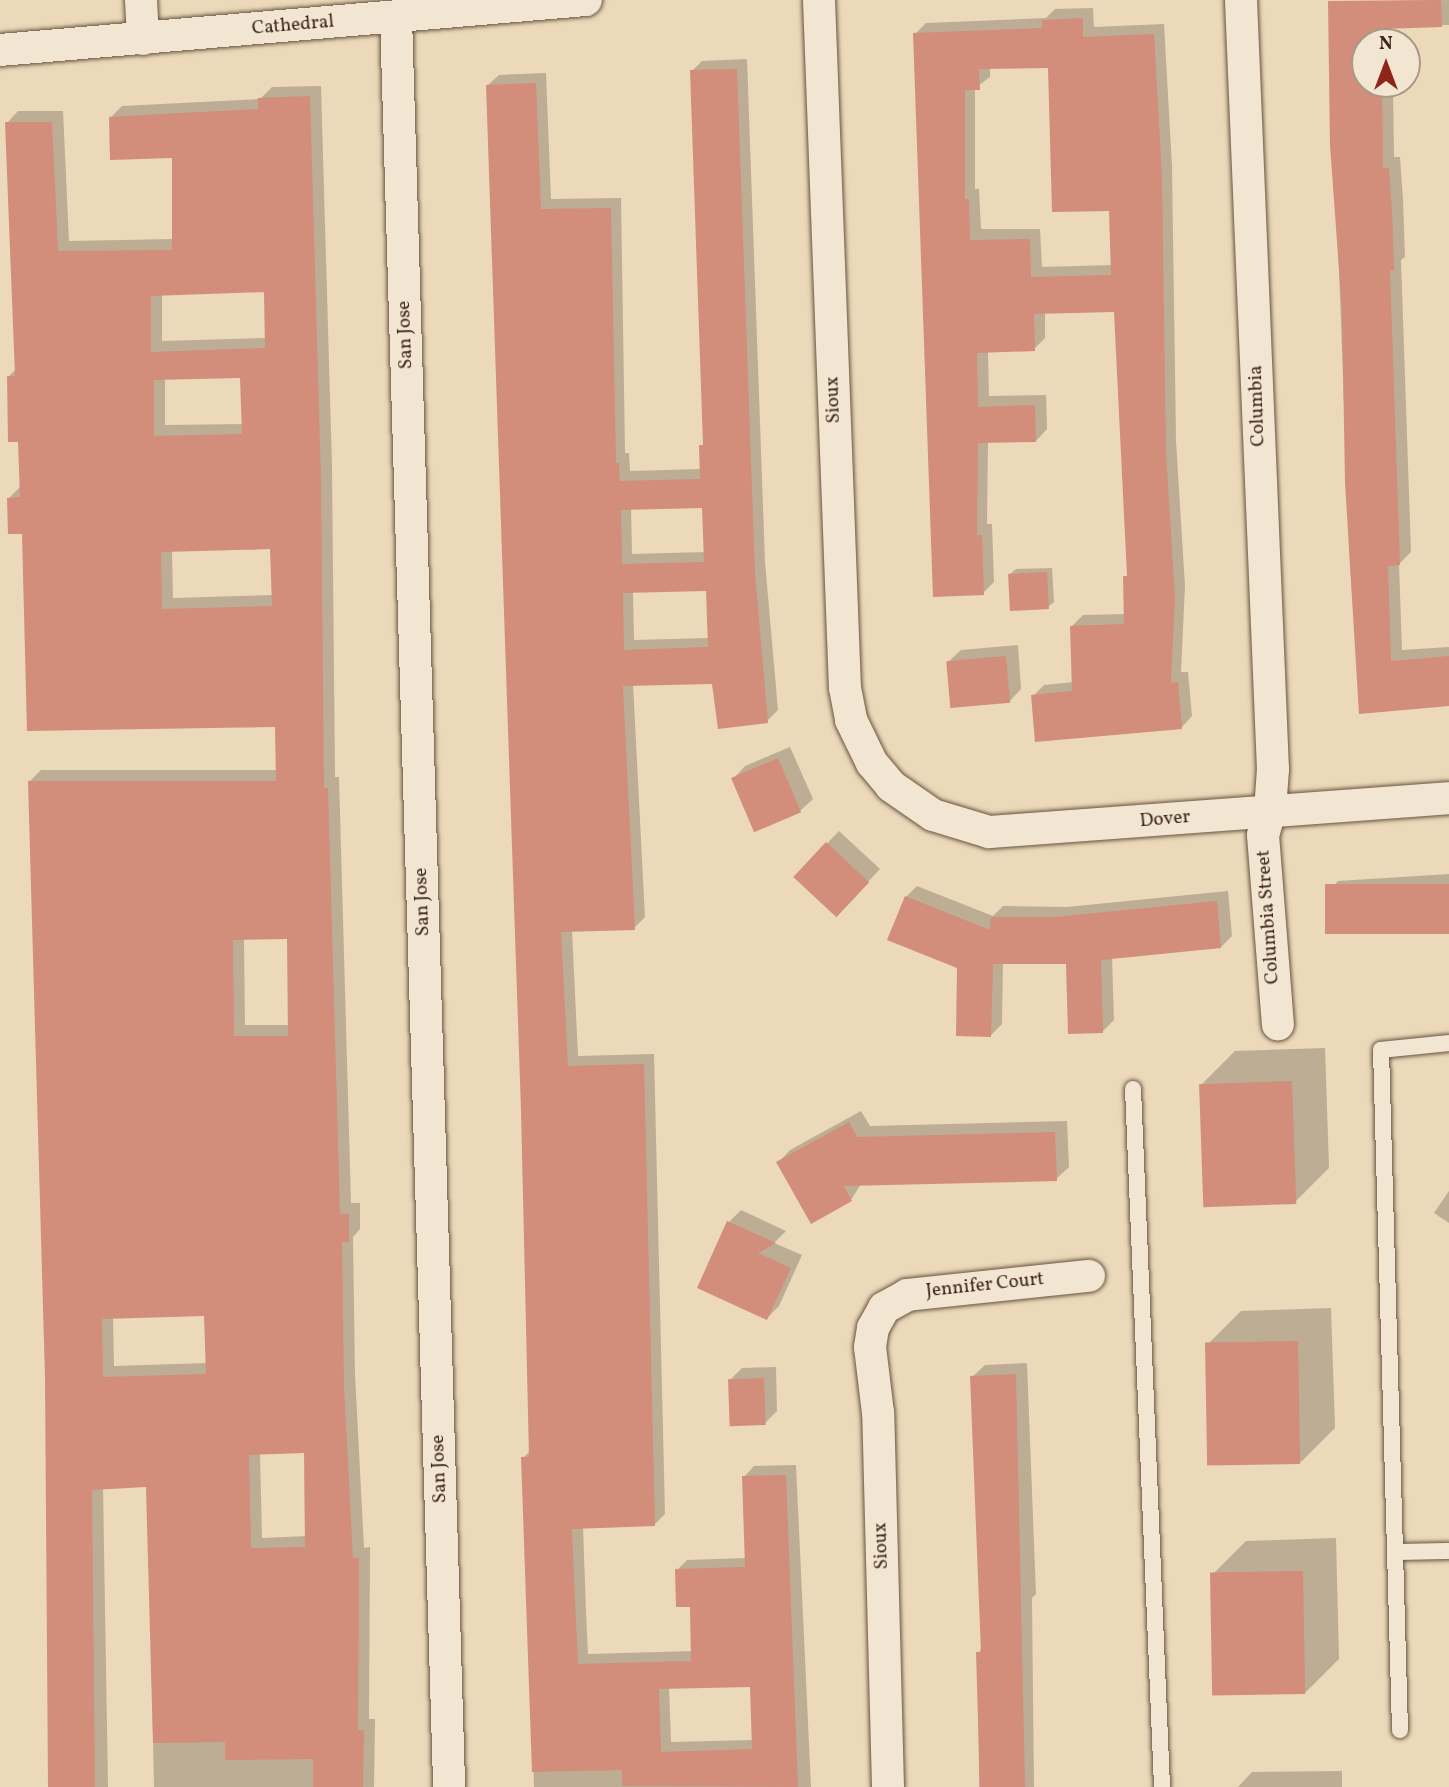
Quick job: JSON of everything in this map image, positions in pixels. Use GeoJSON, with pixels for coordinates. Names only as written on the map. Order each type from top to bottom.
{"type":"FeatureCollection","features":[{"type":"Feature","properties":{"kind":"street"},"geometry":{"type":"LineString","coordinates":[[141,0],[143,39]]}},
{"type":"Feature","properties":{"kind":"street","name":"Cathedral"},"geometry":{"type":"LineString","coordinates":[[0,50],[586,0]]}},
{"type":"Feature","properties":{"kind":"street","name":"Sioux"},"geometry":{"type":"LineString","coordinates":[[819,0],[845,688],[859,743],[891,786]]}},
{"type":"Feature","properties":{"kind":"street","name":"Columbia"},"geometry":{"type":"LineString","coordinates":[[1241,0],[1273,769],[1270,811]]}},
{"type":"Feature","properties":{"kind":"street","name":"San Jose"},"geometry":{"type":"LineString","coordinates":[[396,17],[449,1787]]}},
{"type":"Feature","properties":{"kind":"street","name":"Dover"},"geometry":{"type":"LineString","coordinates":[[891,786],[933,815],[989,832],[1449,797]]}},
{"type":"Feature","properties":{"kind":"street","name":"Columbia Street"},"geometry":{"type":"LineString","coordinates":[[1270,811],[1263,835],[1278,1024]]}},
{"type":"Feature","properties":{"kind":"street","name":"Jennifer Court"},"geometry":{"type":"LineString","coordinates":[[884,1308],[907,1296],[932,1290],[1089,1276]]}},
{"type":"Feature","properties":{"kind":"street","name":"Sioux"},"geometry":{"type":"LineString","coordinates":[[884,1308],[873,1328],[870,1347],[878,1413],[888,1787]]}},
{"type":"Feature","properties":{"kind":"lane"},"geometry":{"type":"LineString","coordinates":[[1400,1730],[1381,1050],[1449,1043]]}},
{"type":"Feature","properties":{"kind":"lane"},"geometry":{"type":"LineString","coordinates":[[1133,1089],[1162,1787]]}},
{"type":"Feature","properties":{"kind":"lane"},"geometry":{"type":"LineString","coordinates":[[1395,1552],[1449,1551]]}},
{"type":"Feature","properties":{"kind":"building"},"geometry":{"type":"Polygon","coordinates":[[[1441,0],[1442,27],[1351,28],[1351,98],[1382,98],[1383,168],[1389,168],[1394,270],[1390,270],[1400,565],[1388,566],[1391,661],[1449,656],[1449,706],[1359,714],[1345,482],[1342,311],[1330,145],[1328,1],[1441,0]]]}},
{"type":"Feature","properties":{"kind":"building"},"geometry":{"type":"Polygon","coordinates":[[[1083,18],[1083,37],[1154,34],[1162,178],[1166,453],[1175,598],[1171,683],[1178,682],[1182,729],[1035,742],[1031,695],[1072,691],[1070,626],[1124,624],[1123,576],[1127,576],[1114,312],[1034,314],[1035,351],[977,353],[978,407],[1035,405],[1036,442],[978,443],[977,535],[982,535],[984,595],[933,597],[913,33],[1042,28],[1042,20],[1083,18]],[[1048,68],[979,69],[980,90],[965,90],[965,199],[969,199],[970,240],[1030,239],[1031,277],[1111,275],[1109,211],[1052,212],[1048,68]]]}},
{"type":"Feature","properties":{"kind":"building"},"geometry":{"type":"Polygon","coordinates":[[[737,69],[755,574],[768,723],[718,729],[712,684],[623,686],[635,930],[561,932],[568,1066],[644,1064],[655,1526],[572,1529],[578,1664],[691,1661],[690,1607],[676,1607],[675,1569],[745,1567],[742,1476],[786,1475],[798,1787],[622,1786],[622,1770],[532,1772],[521,1457],[529,1457],[521,1110],[486,85],[536,83],[541,209],[611,208],[616,463],[619,463],[620,481],[700,479],[699,445],[703,445],[690,70],[737,69]],[[702,508],[621,510],[622,564],[704,562],[702,508]],[[706,591],[623,593],[624,650],[708,647],[706,591]],[[750,1687],[659,1689],[661,1752],[752,1749],[750,1687]]]}},
{"type":"Feature","properties":{"kind":"building"},"geometry":{"type":"Polygon","coordinates":[[[310,96],[321,479],[324,788],[328,788],[340,1214],[349,1214],[349,1242],[342,1242],[344,1386],[353,1558],[359,1558],[358,1730],[364,1730],[363,1787],[313,1787],[313,1759],[225,1760],[225,1742],[153,1743],[146,1487],[92,1490],[95,1787],[48,1787],[45,1378],[28,781],[276,781],[275,727],[27,731],[22,534],[8,534],[7,498],[20,497],[18,442],[8,442],[7,376],[15,376],[5,122],[52,122],[58,251],[172,250],[172,158],[110,160],[109,117],[258,109],[258,98],[310,96]],[[264,292],[151,296],[151,352],[265,348],[264,292]],[[240,378],[154,380],[154,436],[242,434],[240,378]],[[270,549],[161,552],[162,609],[272,606],[270,549]],[[287,939],[233,940],[234,1036],[288,1036],[287,939]],[[204,1316],[102,1319],[103,1377],[206,1374],[204,1316]],[[304,1453],[249,1455],[251,1548],[305,1547],[304,1453]]]}},
{"type":"Feature","properties":{"kind":"building"},"geometry":{"type":"Polygon","coordinates":[[[1047,572],[1049,609],[1010,611],[1008,574],[1047,572]]]}},
{"type":"Feature","properties":{"kind":"building"},"geometry":{"type":"Polygon","coordinates":[[[1006,656],[1010,703],[950,708],[946,661],[1006,656]]]}},
{"type":"Feature","properties":{"kind":"building"},"geometry":{"type":"Polygon","coordinates":[[[778,758],[801,812],[754,832],[731,778],[778,758]]]}},
{"type":"Feature","properties":{"kind":"building"},"geometry":{"type":"Polygon","coordinates":[[[826,842],[869,882],[836,917],[793,877],[826,842]]]}},
{"type":"Feature","properties":{"kind":"building"},"geometry":{"type":"Polygon","coordinates":[[[1325,884],[1449,884],[1449,934],[1325,934],[1325,884]]]}},
{"type":"Feature","properties":{"kind":"building"},"geometry":{"type":"Polygon","coordinates":[[[905,896],[990,930],[991,917],[1055,917],[1217,901],[1221,948],[1101,960],[1103,1033],[1068,1034],[1066,964],[993,964],[991,1037],[956,1036],[957,968],[887,940],[905,896]]]}},
{"type":"Feature","properties":{"kind":"building"},"geometry":{"type":"Polygon","coordinates":[[[1292,1081],[1296,1204],[1203,1207],[1199,1084],[1292,1081]]]}},
{"type":"Feature","properties":{"kind":"building"},"geometry":{"type":"Polygon","coordinates":[[[849,1122],[857,1137],[1055,1132],[1057,1181],[844,1186],[852,1201],[811,1224],[776,1162],[849,1122]]]}},
{"type":"Feature","properties":{"kind":"building"},"geometry":{"type":"Polygon","coordinates":[[[727,1221],[776,1243],[758,1253],[791,1268],[767,1320],[697,1288],[727,1221]]]}},
{"type":"Feature","properties":{"kind":"building"},"geometry":{"type":"Polygon","coordinates":[[[1298,1341],[1300,1464],[1207,1466],[1205,1343],[1298,1341]]]}},
{"type":"Feature","properties":{"kind":"building"},"geometry":{"type":"Polygon","coordinates":[[[1016,1374],[1025,1787],[980,1787],[976,1652],[981,1652],[970,1376],[1016,1374]]]}},
{"type":"Feature","properties":{"kind":"building"},"geometry":{"type":"Polygon","coordinates":[[[764,1378],[766,1425],[730,1426],[728,1379],[764,1378]]]}},
{"type":"Feature","properties":{"kind":"building"},"geometry":{"type":"Polygon","coordinates":[[[1303,1571],[1305,1694],[1212,1696],[1210,1573],[1303,1571]]]}}]}
